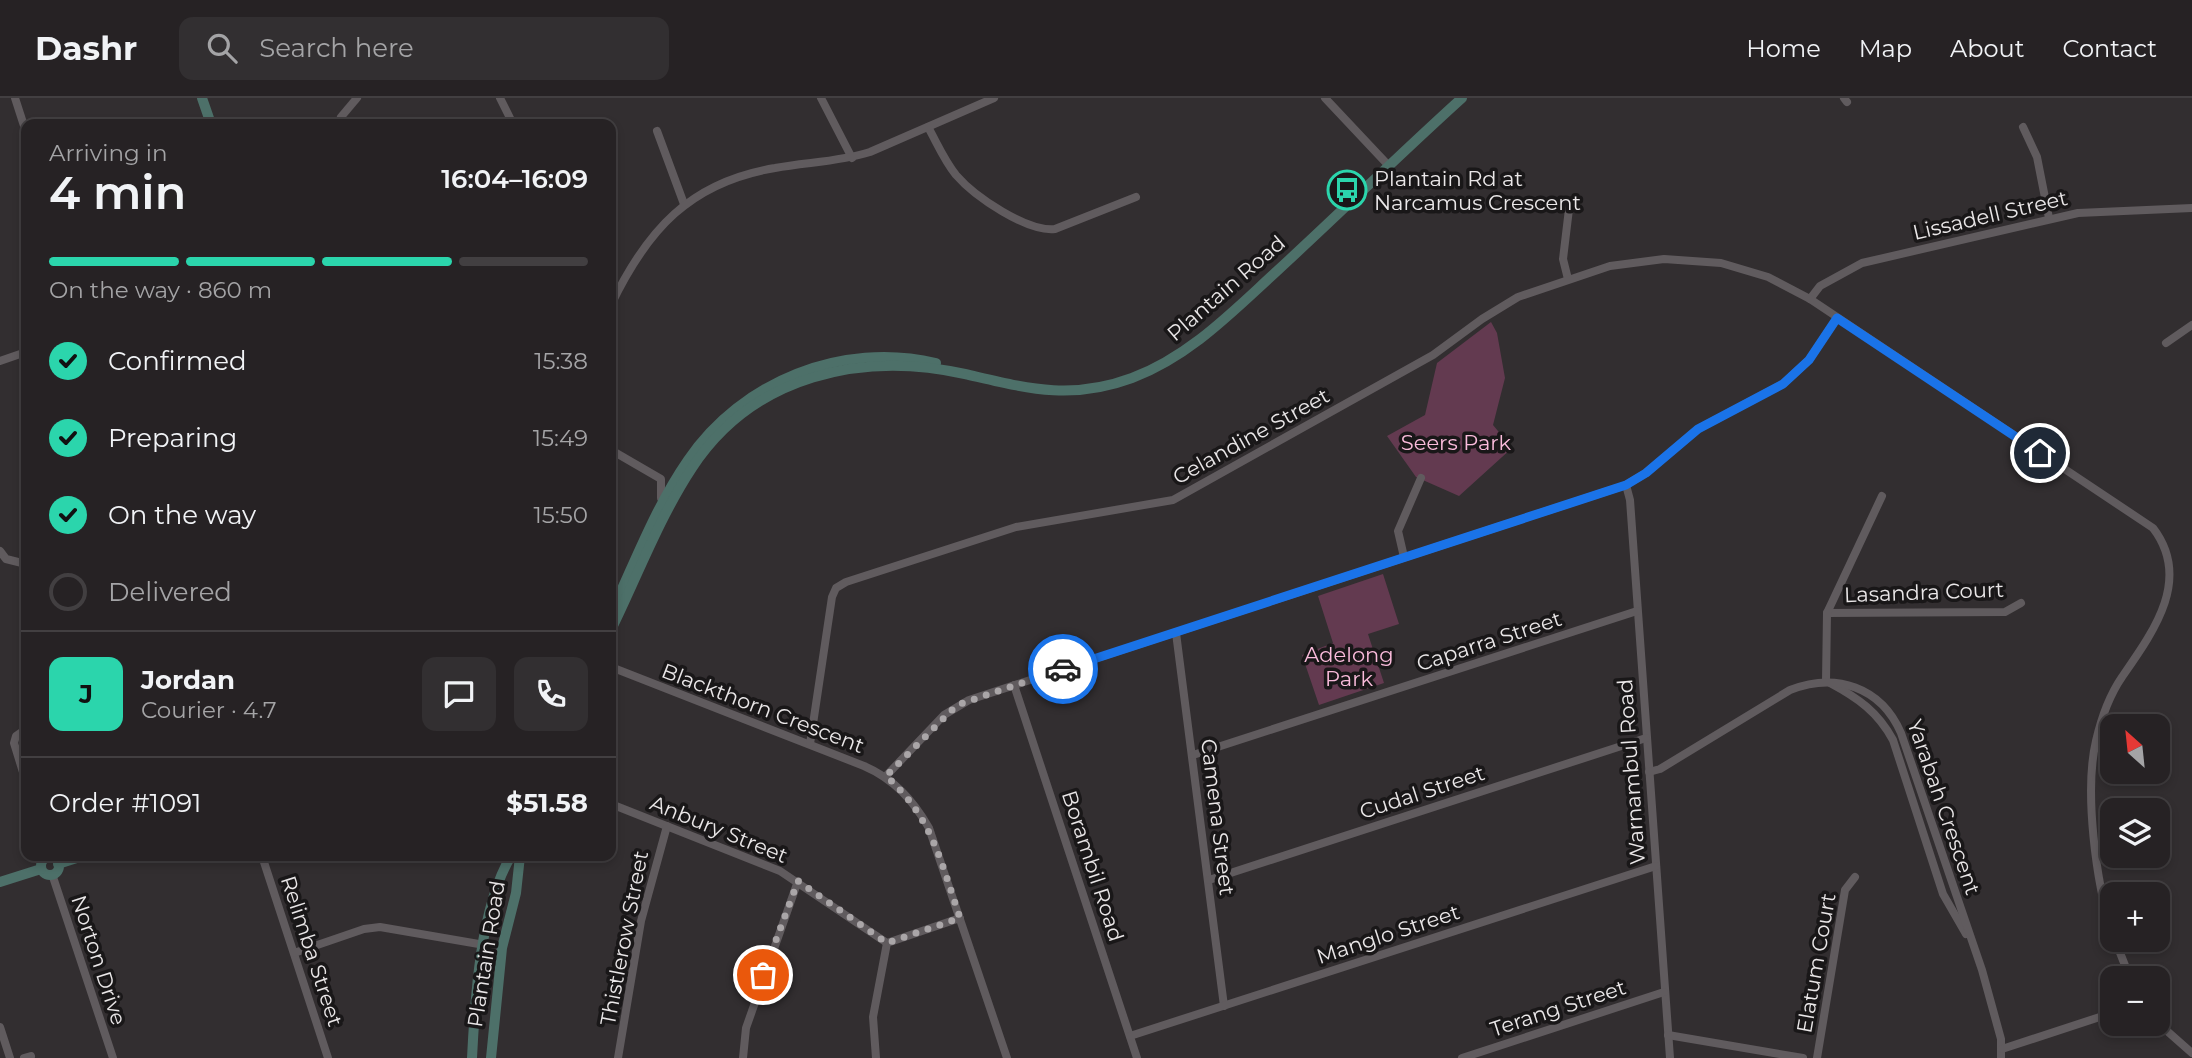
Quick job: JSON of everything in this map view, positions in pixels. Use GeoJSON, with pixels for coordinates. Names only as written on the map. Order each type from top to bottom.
{"type":"FeatureCollection","features":[{"type":"Feature","properties":{"kind":"street"},"geometry":{"type":"LineString","coordinates":[[15,98],[22,119]]}},
{"type":"Feature","properties":{"kind":"street"},"geometry":{"type":"LineString","coordinates":[[202,98],[209,119]]}},
{"type":"Feature","properties":{"kind":"street"},"geometry":{"type":"LineString","coordinates":[[341,117],[357,98]]}},
{"type":"Feature","properties":{"kind":"street"},"geometry":{"type":"LineString","coordinates":[[500,98],[510,119]]}},
{"type":"Feature","properties":{"kind":"street"},"geometry":{"type":"LineString","coordinates":[[821,98],[852,158]]}},
{"type":"Feature","properties":{"kind":"street"},"geometry":{"type":"LineString","coordinates":[[616,295],[638,253],[684,204],[726,181],[752,172],[852,158],[994,98]]}},
{"type":"Feature","properties":{"kind":"street"},"geometry":{"type":"LineString","coordinates":[[1325,98],[1389,166]]}},
{"type":"Feature","properties":{"kind":"street","name":"Plantain Road"},"geometry":{"type":"LineString","coordinates":[[616,603],[683,468],[704,439],[741,404],[764,389],[804,370],[854,358],[888,356],[928,361],[964,374],[1020,388],[1073,391],[1119,382],[1159,367],[1204,338],[1462,98]]}},
{"type":"Feature","properties":{"kind":"street"},"geometry":{"type":"LineString","coordinates":[[928,127],[945,158],[966,185],[1006,212],[1043,230],[1055,229],[1136,197]]}},
{"type":"Feature","properties":{"kind":"street"},"geometry":{"type":"LineString","coordinates":[[2023,127],[2037,157],[2049,218]]}},
{"type":"Feature","properties":{"kind":"street"},"geometry":{"type":"LineString","coordinates":[[657,131],[684,204]]}},
{"type":"Feature","properties":{"kind":"street"},"geometry":{"type":"LineString","coordinates":[[1567,279],[1563,259],[1569,208]]}},
{"type":"Feature","properties":{"kind":"street","name":"Lissadell Street"},"geometry":{"type":"LineString","coordinates":[[1810,299],[1820,286],[1862,262],[2049,218],[2112,209],[2192,208]]}},
{"type":"Feature","properties":{"kind":"street","name":"Celandine Street"},"geometry":{"type":"LineString","coordinates":[[810,744],[832,597],[836,588],[846,582],[1016,527],[1174,500],[1433,355],[1482,318],[1518,297],[1567,279],[1635,261],[1691,259],[1748,269],[1810,299],[2153,528],[2171,547],[2180,567]]}},
{"type":"Feature","properties":{"kind":"street"},"geometry":{"type":"LineString","coordinates":[[886,776],[957,705],[1626,485],[1646,473],[1698,429],[1783,384],[1809,360],[1837,318]]}},
{"type":"Feature","properties":{"kind":"street"},"geometry":{"type":"LineString","coordinates":[[2166,343],[2192,326]]}},
{"type":"Feature","properties":{"kind":"street"},"geometry":{"type":"LineString","coordinates":[[0,361],[21,354]]}},
{"type":"Feature","properties":{"kind":"street","name":"Plantain Road"},"geometry":{"type":"LineString","coordinates":[[616,620],[683,482],[717,437],[743,413],[789,385],[848,367],[893,365],[964,374]]}},
{"type":"Feature","properties":{"kind":"street"},"geometry":{"type":"LineString","coordinates":[[616,453],[661,479]]}},
{"type":"Feature","properties":{"kind":"street"},"geometry":{"type":"LineString","coordinates":[[661,479],[683,468]]}},
{"type":"Feature","properties":{"kind":"street"},"geometry":{"type":"LineString","coordinates":[[1404,557],[1398,531],[1421,478]]}},
{"type":"Feature","properties":{"kind":"street"},"geometry":{"type":"LineString","coordinates":[[660,511],[663,491],[661,479]]}},
{"type":"Feature","properties":{"kind":"street","name":"Warnambul Road"},"geometry":{"type":"LineString","coordinates":[[1626,485],[1630,500],[1670,1058]]}},
{"type":"Feature","properties":{"kind":"street"},"geometry":{"type":"LineString","coordinates":[[1649,772],[1660,769],[1790,690],[1807,683],[1826,681],[1827,613],[1882,496]]}},
{"type":"Feature","properties":{"kind":"street"},"geometry":{"type":"LineString","coordinates":[[0,551],[6,559],[21,563]]}},
{"type":"Feature","properties":{"kind":"street","name":"Lasandra Court"},"geometry":{"type":"LineString","coordinates":[[1827,613],[2005,611],[2021,603]]}},
{"type":"Feature","properties":{"kind":"street"},"geometry":{"type":"LineString","coordinates":[[2104,882],[2091,798],[2095,743],[2103,716],[2121,679],[2173,607]]}},
{"type":"Feature","properties":{"kind":"street","name":"Caparra Street"},"geometry":{"type":"LineString","coordinates":[[1193,755],[1637,611]]}},
{"type":"Feature","properties":{"kind":"street","name":"Camena Street"},"geometry":{"type":"LineString","coordinates":[[1177,633],[1224,1006]]}},
{"type":"Feature","properties":{"kind":"street","name":"Blackthorn Crescent"},"geometry":{"type":"LineString","coordinates":[[616,669],[886,776],[912,802],[929,828],[1007,1058]]}},
{"type":"Feature","properties":{"kind":"street","name":"Yarabah Crescent"},"geometry":{"type":"LineString","coordinates":[[1826,681],[1859,699],[1885,725],[1893,740],[1943,894],[1973,945],[2002,1054]]}},
{"type":"Feature","properties":{"kind":"street","name":"Borambil Road"},"geometry":{"type":"LineString","coordinates":[[1014,685],[1130,1036],[1134,1057]]}},
{"type":"Feature","properties":{"kind":"street"},"geometry":{"type":"LineString","coordinates":[[21,732],[16,736],[14,743],[21,766]]}},
{"type":"Feature","properties":{"kind":"street","name":"Cudal Street"},"geometry":{"type":"LineString","coordinates":[[1209,880],[1646,738]]}},
{"type":"Feature","properties":{"kind":"street","name":"Anbury Street"},"geometry":{"type":"LineString","coordinates":[[616,806],[798,881],[887,943]]}},
{"type":"Feature","properties":{"kind":"street","name":"Thistlerow Street"},"geometry":{"type":"LineString","coordinates":[[618,1058],[641,921],[667,826]]}},
{"type":"Feature","properties":{"kind":"street"},"geometry":{"type":"LineString","coordinates":[[50,869],[54,861]]}},
{"type":"Feature","properties":{"kind":"street"},"geometry":{"type":"LineString","coordinates":[[0,882],[70,861]]}},
{"type":"Feature","properties":{"kind":"street","name":"Relimba Street"},"geometry":{"type":"LineString","coordinates":[[264,861],[328,1058]]}},
{"type":"Feature","properties":{"kind":"street","name":"Plantain Road"},"geometry":{"type":"LineString","coordinates":[[472,1058],[494,889],[508,861]]}},
{"type":"Feature","properties":{"kind":"street","name":"Plantain Road"},"geometry":{"type":"LineString","coordinates":[[491,1058],[502,948],[516,892],[519,861]]}},
{"type":"Feature","properties":{"kind":"street","name":"Manglo Street"},"geometry":{"type":"LineString","coordinates":[[1130,1036],[1656,866]]}},
{"type":"Feature","properties":{"kind":"street","name":"Norton Drive"},"geometry":{"type":"LineString","coordinates":[[50,869],[113,1058]]}},
{"type":"Feature","properties":{"kind":"street","name":"Elatum Court"},"geometry":{"type":"LineString","coordinates":[[1817,1058],[1846,890],[1855,877]]}},
{"type":"Feature","properties":{"kind":"street"},"geometry":{"type":"LineString","coordinates":[[743,1058],[746,1027],[798,881]]}},
{"type":"Feature","properties":{"kind":"street"},"geometry":{"type":"LineString","coordinates":[[876,1058],[873,1017],[887,943],[960,918]]}},
{"type":"Feature","properties":{"kind":"street"},"geometry":{"type":"LineString","coordinates":[[294,953],[364,929],[380,927],[502,948]]}},
{"type":"Feature","properties":{"kind":"street","name":"Terang Street"},"geometry":{"type":"LineString","coordinates":[[1462,1058],[1664,992]]}},
{"type":"Feature","properties":{"kind":"street"},"geometry":{"type":"LineString","coordinates":[[2002,1054],[2100,1017]]}},
{"type":"Feature","properties":{"kind":"street"},"geometry":{"type":"LineString","coordinates":[[0,1027],[10,1058]]}},
{"type":"Feature","properties":{"kind":"street"},"geometry":{"type":"LineString","coordinates":[[2170,1034],[2192,1053]]}},
{"type":"Feature","properties":{"kind":"street"},"geometry":{"type":"LineString","coordinates":[[1668,1035],[1803,1058]]}},
{"type":"Feature","properties":{"kind":"green space","name":"Seers Park"},"geometry":{"type":"Polygon","coordinates":[[[1491,322],[1497,333],[1505,378],[1493,425],[1512,448],[1459,496],[1416,477],[1387,436],[1425,415],[1437,363],[1491,322]]]}},
{"type":"Feature","properties":{"kind":"green space","name":"Adelong Park"},"geometry":{"type":"Polygon","coordinates":[[[1383,574],[1399,624],[1368,634],[1384,683],[1319,705],[1302,655],[1333,643],[1318,596],[1383,574]]]}},
{"type":"Feature","properties":{"kind":"way so far"},"geometry":{"type":"LineString","coordinates":[[763,975],[798,881],[887,943],[960,918],[929,828],[918,809],[886,776],[896,762],[957,705],[1063,669]]}},
{"type":"Feature","properties":{"kind":"place","name":"Plantain Rd at Narcamus Crescent"},"geometry":{"type":"Point","coordinates":[1347,190]}},
{"type":"Feature","properties":{"kind":"route"},"geometry":{"type":"LineString","coordinates":[[1063,669],[1626,485],[1646,473],[1698,429],[1783,384],[1809,360],[1837,318],[2040,453]]}}]}
